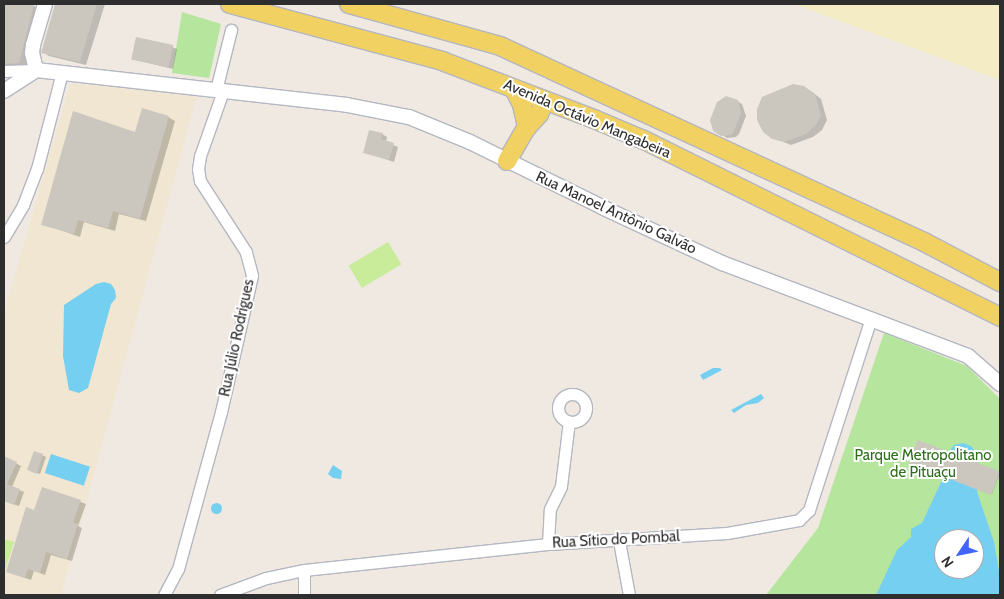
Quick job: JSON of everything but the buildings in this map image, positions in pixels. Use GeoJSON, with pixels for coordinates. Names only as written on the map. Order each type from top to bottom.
{"type":"FeatureCollection","features":[{"type":"Feature","properties":{"kind":"main road","name":"Avenida Octávio Mangabeira"},"geometry":{"type":"LineString","coordinates":[[230,4],[442,61],[480,74],[644,140],[1000,317]]}},
{"type":"Feature","properties":{"kind":"main road","name":"Avenida Octávio Mangabeira"},"geometry":{"type":"LineString","coordinates":[[349,4],[500,46],[924,242],[1000,282]]}},
{"type":"Feature","properties":{"kind":"main road"},"geometry":{"type":"LineString","coordinates":[[514,89],[522,105],[527,127]]}},
{"type":"Feature","properties":{"kind":"main road"},"geometry":{"type":"LineString","coordinates":[[507,161],[527,127],[536,119],[545,100]]}},
{"type":"Feature","properties":{"kind":"street"},"geometry":{"type":"LineString","coordinates":[[36,70],[32,53],[33,44],[45,4]]}},
{"type":"Feature","properties":{"kind":"street"},"geometry":{"type":"LineString","coordinates":[[220,90],[231,30]]}},
{"type":"Feature","properties":{"kind":"street"},"geometry":{"type":"LineString","coordinates":[[4,71],[36,70]]}},
{"type":"Feature","properties":{"kind":"street"},"geometry":{"type":"LineString","coordinates":[[4,91],[36,70]]}},
{"type":"Feature","properties":{"kind":"street","name":"Rua Manoel Antônio Galvão"},"geometry":{"type":"LineString","coordinates":[[36,70],[379,110],[436,127],[722,263],[968,356],[1000,384]]}},
{"type":"Feature","properties":{"kind":"street"},"geometry":{"type":"LineString","coordinates":[[4,237],[23,205],[37,169],[62,72]]}},
{"type":"Feature","properties":{"kind":"street","name":"Rua Júlio Rodrigues"},"geometry":{"type":"LineString","coordinates":[[164,595],[178,569],[217,419],[221,412],[252,275],[246,252],[200,181],[200,156],[220,90]]}},
{"type":"Feature","properties":{"kind":"street","name":"Rua Sítio do Pombal"},"geometry":{"type":"LineString","coordinates":[[220,595],[266,578],[304,570],[548,544],[619,541],[762,528],[799,520],[807,515],[871,318]]}},
{"type":"Feature","properties":{"kind":"street"},"geometry":{"type":"LineString","coordinates":[[548,544],[550,509],[561,486],[569,421]]}},
{"type":"Feature","properties":{"kind":"street"},"geometry":{"type":"LineString","coordinates":[[619,541],[629,595]]}},
{"type":"Feature","properties":{"kind":"street"},"geometry":{"type":"LineString","coordinates":[[304,570],[304,595]]}},
{"type":"Feature","properties":{"kind":"shaded area"},"geometry":{"type":"Polygon","coordinates":[[[70,84],[198,91],[61,595],[4,595],[4,313],[70,84]]]}},
{"type":"Feature","properties":{"kind":"green space"},"geometry":{"type":"Polygon","coordinates":[[[182,12],[221,24],[209,78],[172,73],[182,12]]]}},
{"type":"Feature","properties":{"kind":"green space"},"geometry":{"type":"Polygon","coordinates":[[[388,242],[401,264],[362,288],[349,266],[388,242]]]}},
{"type":"Feature","properties":{"kind":"green space","name":"Parque Metropolitano de Pituaçu"},"geometry":{"type":"Polygon","coordinates":[[[884,333],[967,366],[1000,399],[1000,595],[766,595],[818,528],[884,333]]]}},
{"type":"Feature","properties":{"kind":"green space"},"geometry":{"type":"Polygon","coordinates":[[[4,539],[14,542],[4,573],[4,539]]]}},
{"type":"Feature","properties":{"kind":"sand"},"geometry":{"type":"Polygon","coordinates":[[[794,4],[1000,4],[1000,80],[794,4]]]}},
{"type":"Feature","properties":{"kind":"water"},"geometry":{"type":"Polygon","coordinates":[[[104,282],[111,284],[115,290],[116,298],[111,304],[88,388],[79,393],[69,390],[63,356],[64,305],[96,284],[104,282]]]}},
{"type":"Feature","properties":{"kind":"water"},"geometry":{"type":"Polygon","coordinates":[[[713,368],[720,368],[722,370],[703,380],[700,375],[713,368]]]}},
{"type":"Feature","properties":{"kind":"water"},"geometry":{"type":"Polygon","coordinates":[[[761,394],[764,398],[758,403],[746,405],[734,413],[731,410],[761,394]]]}},
{"type":"Feature","properties":{"kind":"water"},"geometry":{"type":"Polygon","coordinates":[[[963,443],[971,446],[977,454],[977,492],[994,542],[1000,577],[1000,595],[876,595],[897,550],[911,537],[911,529],[922,523],[942,480],[949,452],[954,445],[963,443]]]}},
{"type":"Feature","properties":{"kind":"water"},"geometry":{"type":"Polygon","coordinates":[[[51,454],[90,467],[84,486],[45,473],[51,454]]]}},
{"type":"Feature","properties":{"kind":"water"},"geometry":{"type":"Polygon","coordinates":[[[333,465],[342,471],[341,479],[333,478],[328,474],[333,465]]]}},
{"type":"Feature","properties":{"kind":"water"},"geometry":{"type":"Polygon","coordinates":[[[216,502],[222,508],[216,514],[210,508],[216,502]]]}}]}
